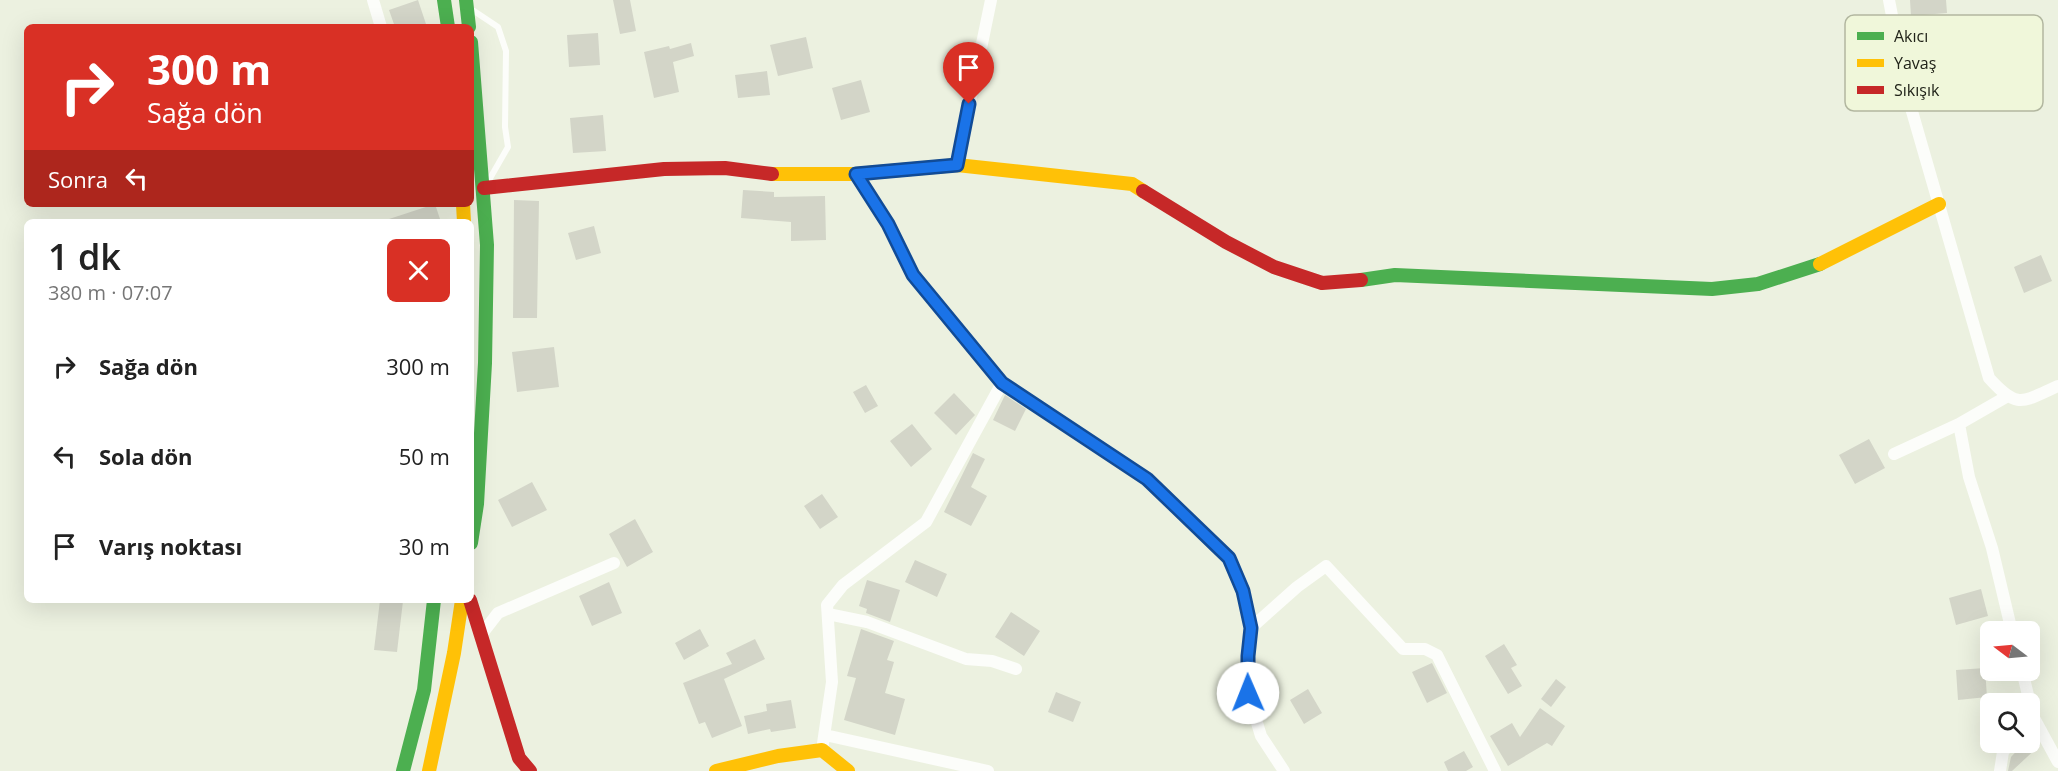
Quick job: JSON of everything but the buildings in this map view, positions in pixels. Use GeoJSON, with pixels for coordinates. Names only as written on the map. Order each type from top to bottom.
{"type":"FeatureCollection","features":[{"type":"Feature","properties":{"kind":"main road"},"geometry":{"type":"LineString","coordinates":[[444,0],[448,24]]}},
{"type":"Feature","properties":{"kind":"main road"},"geometry":{"type":"LineString","coordinates":[[466,3],[469,24]]}},
{"type":"Feature","properties":{"kind":"main road"},"geometry":{"type":"LineString","coordinates":[[474,76],[487,244],[485,363],[474,524]]}},
{"type":"Feature","properties":{"kind":"main road"},"geometry":{"type":"LineString","coordinates":[[484,188],[664,169],[725,168],[776,174],[856,174],[957,165],[1132,184],[1226,242],[1274,267],[1322,283],[1350,282],[1395,275],[1712,289],[1758,284],[1817,265],[1939,204]]}},
{"type":"Feature","properties":{"kind":"main road"},"geometry":{"type":"LineString","coordinates":[[404,771],[424,690],[434,603]]}},
{"type":"Feature","properties":{"kind":"main road"},"geometry":{"type":"LineString","coordinates":[[429,771],[454,653],[462,603]]}},
{"type":"Feature","properties":{"kind":"main road"},"geometry":{"type":"LineString","coordinates":[[471,603],[519,758],[530,771]]}},
{"type":"Feature","properties":{"kind":"main road"},"geometry":{"type":"LineString","coordinates":[[716,771],[778,756],[822,750],[848,771]]}},
{"type":"Feature","properties":{"kind":"street"},"geometry":{"type":"LineString","coordinates":[[373,0],[380,24]]}},
{"type":"Feature","properties":{"kind":"street"},"geometry":{"type":"LineString","coordinates":[[957,165],[991,0]]}},
{"type":"Feature","properties":{"kind":"street"},"geometry":{"type":"LineString","coordinates":[[1890,0],[1893,15]]}},
{"type":"Feature","properties":{"kind":"street"},"geometry":{"type":"LineString","coordinates":[[1912,111],[1989,378],[2006,397],[2025,401],[2058,386]]}},
{"type":"Feature","properties":{"kind":"street"},"geometry":{"type":"LineString","coordinates":[[856,174],[888,224],[913,275],[1002,383],[1147,479],[1229,558],[1243,591],[1251,628],[1248,693],[1261,736],[1284,771]]}},
{"type":"Feature","properties":{"kind":"street"},"geometry":{"type":"LineString","coordinates":[[822,750],[832,682],[827,605],[843,585],[926,522],[1002,383]]}},
{"type":"Feature","properties":{"kind":"street"},"geometry":{"type":"LineString","coordinates":[[1894,454],[1959,424],[2006,397]]}},
{"type":"Feature","properties":{"kind":"street"},"geometry":{"type":"LineString","coordinates":[[1959,424],[1969,477],[1992,548],[2009,621]]}},
{"type":"Feature","properties":{"kind":"street"},"geometry":{"type":"LineString","coordinates":[[481,635],[498,613],[614,563]]}},
{"type":"Feature","properties":{"kind":"street"},"geometry":{"type":"LineString","coordinates":[[1251,628],[1297,586],[1326,566],[1403,649],[1425,649],[1437,655],[1495,771]]}},
{"type":"Feature","properties":{"kind":"street"},"geometry":{"type":"LineString","coordinates":[[828,614],[867,622],[966,659],[992,661],[1016,669]]}},
{"type":"Feature","properties":{"kind":"street"},"geometry":{"type":"LineString","coordinates":[[2040,733],[2058,762]]}},
{"type":"Feature","properties":{"kind":"street"},"geometry":{"type":"LineString","coordinates":[[825,735],[988,771]]}},
{"type":"Feature","properties":{"kind":"street"},"geometry":{"type":"LineString","coordinates":[[2000,771],[2002,753]]}},
{"type":"Feature","properties":{"kind":"lane"},"geometry":{"type":"LineString","coordinates":[[466,3],[498,27],[506,51],[505,127],[508,147],[484,188]]}},
{"type":"Feature","properties":{"kind":"traffic: fast"},"geometry":{"type":"LineString","coordinates":[[444,0],[448,24]]}},
{"type":"Feature","properties":{"kind":"traffic: fast"},"geometry":{"type":"LineString","coordinates":[[466,0],[469,24]]}},
{"type":"Feature","properties":{"kind":"traffic: fast"},"geometry":{"type":"LineString","coordinates":[[474,80],[487,245],[485,363],[474,524]]}},
{"type":"Feature","properties":{"kind":"traffic: fast"},"geometry":{"type":"LineString","coordinates":[[1361,280],[1395,275],[1712,289],[1758,284],[1820,264]]}},
{"type":"Feature","properties":{"kind":"traffic: fast"},"geometry":{"type":"LineString","coordinates":[[403,771],[424,690],[434,603]]}},
{"type":"Feature","properties":{"kind":"traffic: slow"},"geometry":{"type":"LineString","coordinates":[[772,174],[856,174],[957,165],[1132,184],[1143,191]]}},
{"type":"Feature","properties":{"kind":"traffic: slow"},"geometry":{"type":"LineString","coordinates":[[1820,264],[1939,204]]}},
{"type":"Feature","properties":{"kind":"traffic: slow"},"geometry":{"type":"LineString","coordinates":[[463,207],[464,219]]}},
{"type":"Feature","properties":{"kind":"traffic: slow"},"geometry":{"type":"LineString","coordinates":[[429,771],[454,653],[462,603]]}},
{"type":"Feature","properties":{"kind":"traffic: slow"},"geometry":{"type":"LineString","coordinates":[[716,771],[778,756],[822,750],[848,771]]}},
{"type":"Feature","properties":{"kind":"traffic: jam"},"geometry":{"type":"LineString","coordinates":[[484,188],[664,169],[725,168],[772,174]]}},
{"type":"Feature","properties":{"kind":"traffic: jam"},"geometry":{"type":"LineString","coordinates":[[1143,191],[1226,242],[1274,267],[1322,283],[1361,280]]}},
{"type":"Feature","properties":{"kind":"traffic: jam"},"geometry":{"type":"LineString","coordinates":[[471,603],[519,758],[530,771]]}},
{"type":"Feature","properties":{"kind":"route"},"geometry":{"type":"LineString","coordinates":[[969,104],[957,165],[856,174],[888,224],[913,275],[1002,383],[1147,479],[1229,558],[1243,591],[1251,628],[1248,693]]}}]}
